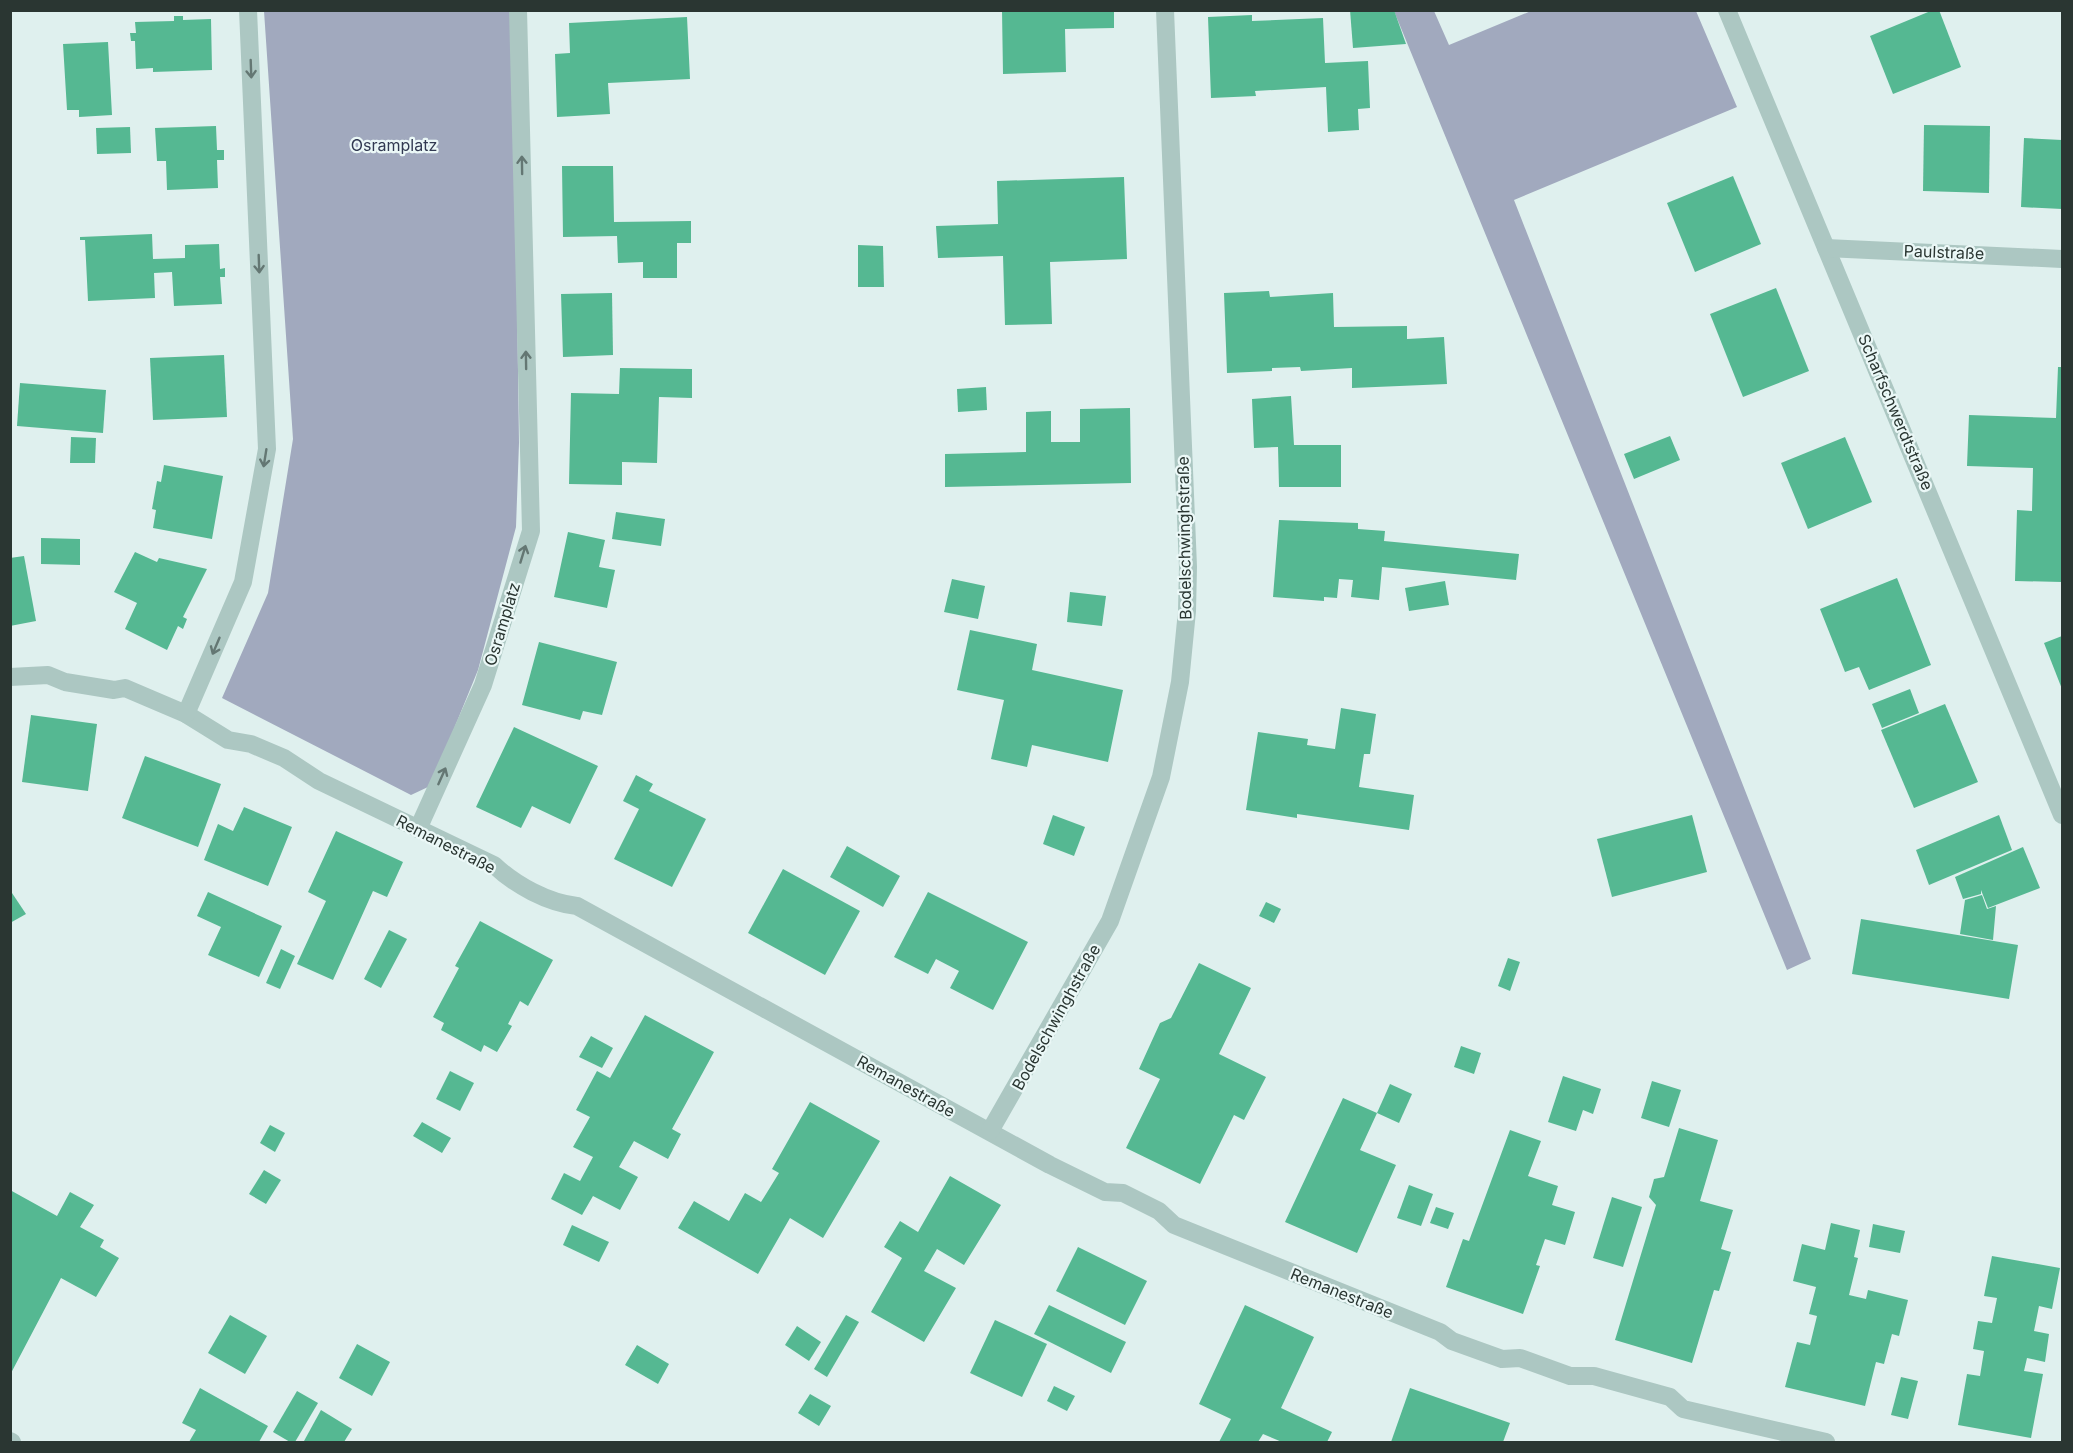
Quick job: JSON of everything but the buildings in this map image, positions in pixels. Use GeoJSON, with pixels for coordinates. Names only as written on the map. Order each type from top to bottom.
{"type":"FeatureCollection","features":[{"type":"Feature","properties":{"kind":"street"},"geometry":{"type":"LineString","coordinates":[[186,714],[243,582],[267,449],[248,10]]}},
{"type":"Feature","properties":{"kind":"street","name":"Osramplatz"},"geometry":{"type":"LineString","coordinates":[[418,829],[483,685],[531,531],[518,10]]}},
{"type":"Feature","properties":{"kind":"street","name":"Bodelschwinghstraße"},"geometry":{"type":"LineString","coordinates":[[990,1131],[1110,921],[1161,777],[1180,682],[1187,611],[1188,567],[1165,10]]}},
{"type":"Feature","properties":{"kind":"street","name":"Scharfschwerdtstraße"},"geometry":{"type":"LineString","coordinates":[[1727,10],[2062,810]]}},
{"type":"Feature","properties":{"kind":"street","name":"Paulstraße"},"geometry":{"type":"LineString","coordinates":[[1826,248],[2062,259]]}},
{"type":"Feature","properties":{"kind":"street","name":"Remanestraße"},"geometry":{"type":"LineString","coordinates":[[10,677],[48,675],[65,682],[114,690],[125,688],[186,714],[228,740],[251,744],[284,758],[319,781],[494,865],[506,876],[533,891],[563,904],[577,906],[1105,1192],[1123,1193],[1142,1202],[1159,1211],[1174,1225],[1440,1332],[1462,1345],[1502,1359],[1520,1358],[1570,1376],[1594,1376],[1670,1397],[1683,1409],[1826,1443]]}},
{"type":"Feature","properties":{"kind":"green space"},"geometry":{"type":"Polygon","coordinates":[[[264,11],[513,11],[519,443],[516,527],[478,670],[436,773],[428,787],[411,795],[222,698],[268,593],[293,439],[264,11]]]}},
{"type":"Feature","properties":{"kind":"green space"},"geometry":{"type":"Polygon","coordinates":[[[1394,11],[1434,11],[1449,45],[1531,11],[1696,11],[1737,107],[1514,200],[1811,959],[1787,970],[1394,11]]]}}]}
